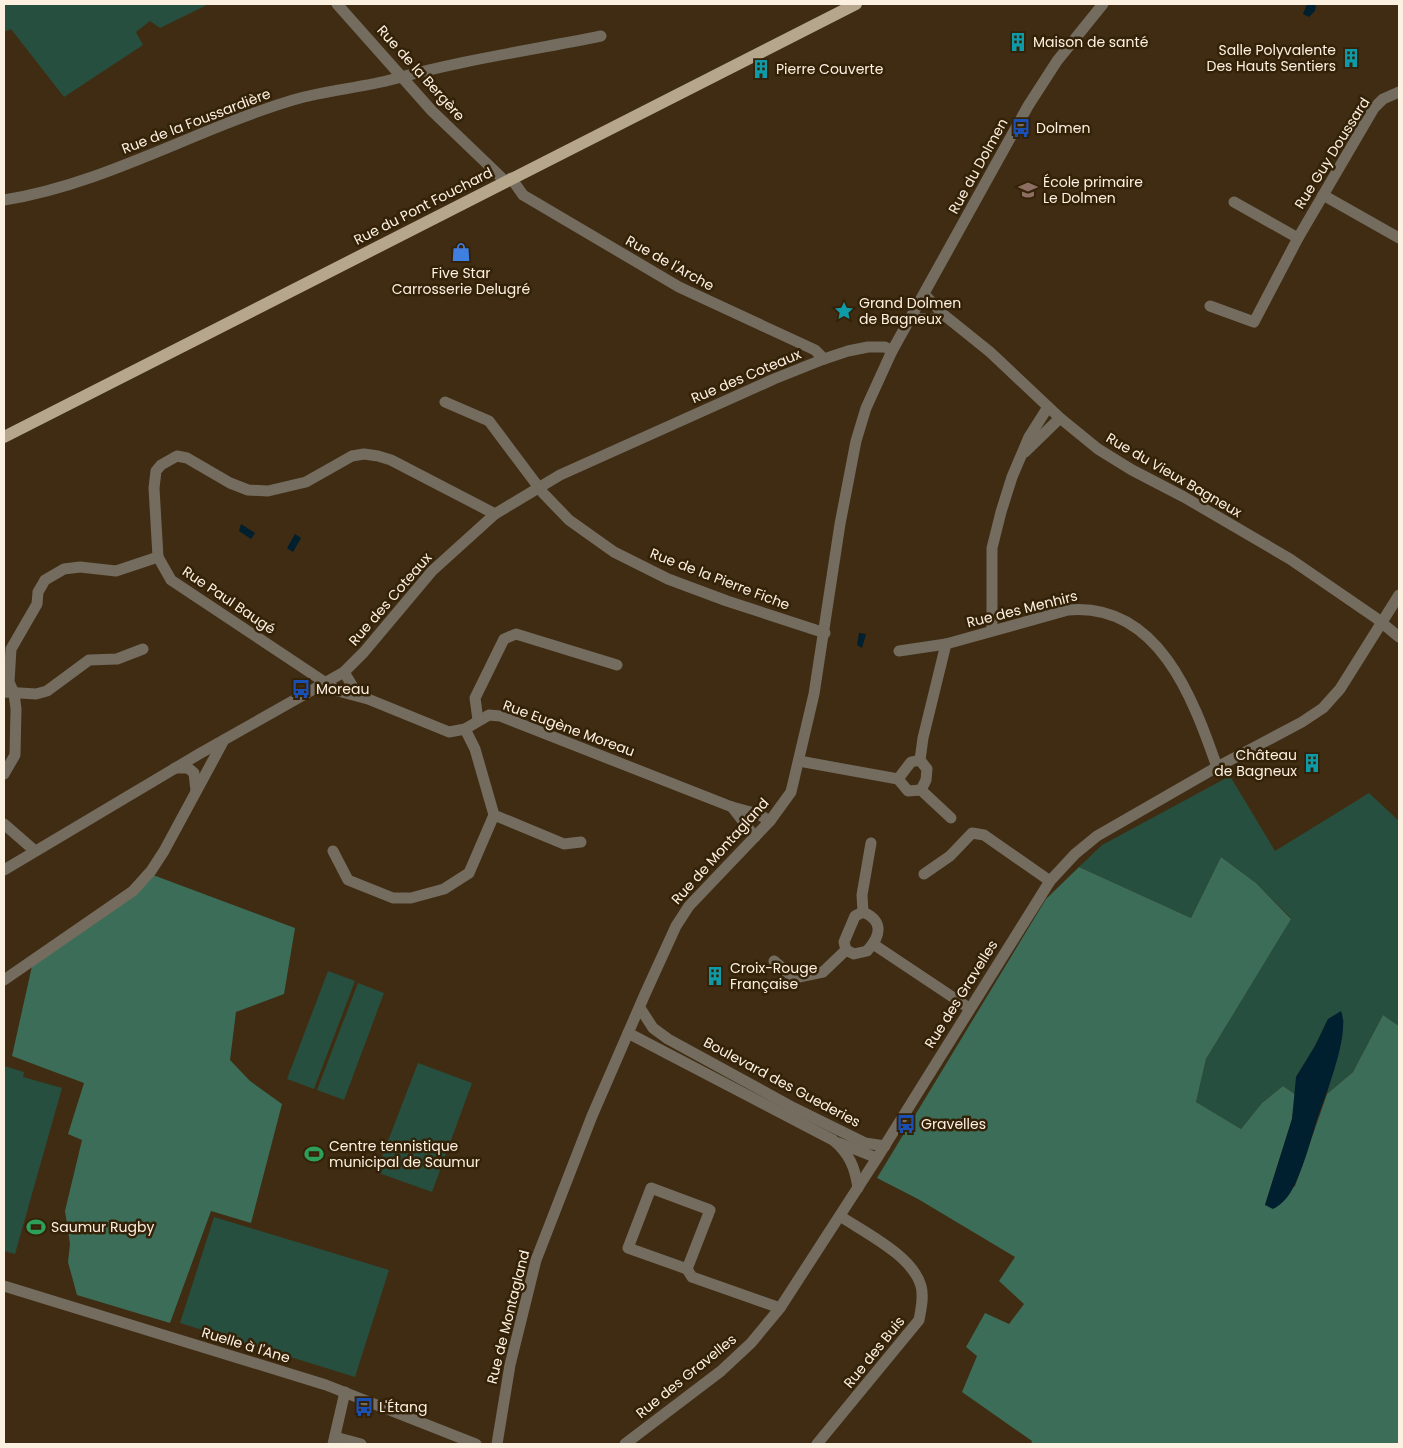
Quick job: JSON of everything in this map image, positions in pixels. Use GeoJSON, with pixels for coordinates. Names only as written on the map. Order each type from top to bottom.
{"type":"FeatureCollection","features":[{"type":"Feature","properties":{"kind":"main road","name":"Rue du Pont Fouchard"},"geometry":{"type":"LineString","coordinates":[[4,437],[508,179],[856,4]]}},
{"type":"Feature","properties":{"kind":"street","name":"Rue de la Bergère"},"geometry":{"type":"LineString","coordinates":[[337,4],[352,18],[400,77],[432,111],[508,179]]}},
{"type":"Feature","properties":{"kind":"street","name":"Rue du Dolmen"},"geometry":{"type":"LineString","coordinates":[[892,350],[1028,106],[1056,60],[1103,4]]}},
{"type":"Feature","properties":{"kind":"street","name":"Rue de la Foussardière"},"geometry":{"type":"LineString","coordinates":[[4,200],[22,197],[80,180],[140,159],[230,122],[295,99],[601,36]]}},
{"type":"Feature","properties":{"kind":"street","name":"Rue Guy Doussard"},"geometry":{"type":"LineString","coordinates":[[1210,306],[1254,322],[1298,238],[1374,108],[1383,99],[1399,92]]}},
{"type":"Feature","properties":{"kind":"street","name":"Rue de l'Arche"},"geometry":{"type":"LineString","coordinates":[[508,179],[524,195],[671,282],[815,350],[824,359]]}},
{"type":"Feature","properties":{"kind":"street"},"geometry":{"type":"LineString","coordinates":[[1324,195],[1399,238]]}},
{"type":"Feature","properties":{"kind":"street"},"geometry":{"type":"LineString","coordinates":[[1234,202],[1298,238]]}},
{"type":"Feature","properties":{"kind":"street","name":"Rue du Vieux Bagneux"},"geometry":{"type":"LineString","coordinates":[[924,294],[944,315],[990,352],[1060,418],[1098,449],[1290,559],[1399,637]]}},
{"type":"Feature","properties":{"kind":"street"},"geometry":{"type":"LineString","coordinates":[[911,317],[930,320],[944,315]]}},
{"type":"Feature","properties":{"kind":"street","name":"Rue des Coteaux"},"geometry":{"type":"LineString","coordinates":[[4,870],[197,755],[328,683],[344,672],[364,652],[432,571],[496,514],[539,488],[570,470],[604,454],[824,359],[868,347],[892,350]]}},
{"type":"Feature","properties":{"kind":"street","name":"Rue de Montagland"},"geometry":{"type":"LineString","coordinates":[[497,1444],[510,1364],[536,1260],[592,1116],[630,1028],[676,926],[689,906],[770,822],[790,792],[799,761],[825,633],[840,524],[856,441],[866,408],[892,350]]}},
{"type":"Feature","properties":{"kind":"street","name":"Rue de la Pierre Fiche"},"geometry":{"type":"LineString","coordinates":[[445,402],[489,421],[539,488],[569,520],[622,556],[668,579],[710,595],[825,633]]}},
{"type":"Feature","properties":{"kind":"street"},"geometry":{"type":"LineString","coordinates":[[992,630],[992,548],[1012,477],[1029,437],[1048,407]]}},
{"type":"Feature","properties":{"kind":"street"},"geometry":{"type":"LineString","coordinates":[[1024,452],[1060,418]]}},
{"type":"Feature","properties":{"kind":"street","name":"Rue Paul Baugé"},"geometry":{"type":"LineString","coordinates":[[328,683],[180,588],[171,580],[158,557],[154,488],[156,472],[161,465],[177,456],[187,458],[239,487],[248,490],[268,491],[306,482],[352,456],[364,454],[378,456],[391,460],[496,514]]}},
{"type":"Feature","properties":{"kind":"street"},"geometry":{"type":"LineString","coordinates":[[4,774],[15,755],[16,710],[9,692],[11,649],[37,604],[38,592],[45,580],[64,568],[80,567],[116,571],[158,557]]}},
{"type":"Feature","properties":{"kind":"street","name":"Rue des Gravelles"},"geometry":{"type":"LineString","coordinates":[[624,1444],[721,1371],[751,1343],[780,1308],[885,1146],[969,1008],[1050,881],[1075,854],[1097,836],[1217,766],[1302,722],[1323,708],[1340,689],[1399,595]]}},
{"type":"Feature","properties":{"kind":"street","name":"Rue des Menhirs"},"geometry":{"type":"LineString","coordinates":[[899,651],[946,644],[1068,610],[1087,608],[1104,611],[1153,641],[1187,691],[1201,719],[1217,766]]}},
{"type":"Feature","properties":{"kind":"street"},"geometry":{"type":"LineString","coordinates":[[478,720],[475,698],[504,639],[516,634],[617,665]]}},
{"type":"Feature","properties":{"kind":"street"},"geometry":{"type":"LineString","coordinates":[[921,790],[926,780],[927,769],[920,760],[923,738],[946,644]]}},
{"type":"Feature","properties":{"kind":"street"},"geometry":{"type":"LineString","coordinates":[[9,692],[36,694],[47,690],[89,660],[117,659],[143,649]]}},
{"type":"Feature","properties":{"kind":"street"},"geometry":{"type":"LineString","coordinates":[[344,672],[352,687],[368,699]]}},
{"type":"Feature","properties":{"kind":"street"},"geometry":{"type":"LineString","coordinates":[[328,683],[338,691],[368,699],[449,732],[465,729],[475,749],[494,814],[469,874],[444,889],[411,898],[393,898],[348,880],[333,851]]}},
{"type":"Feature","properties":{"kind":"street","name":"Rue Eugène Moreau"},"geometry":{"type":"LineString","coordinates":[[465,729],[489,715],[500,716],[732,807],[758,814],[770,822]]}},
{"type":"Feature","properties":{"kind":"street"},"geometry":{"type":"LineString","coordinates":[[4,980],[133,892],[151,871],[164,851],[224,740]]}},
{"type":"Feature","properties":{"kind":"street"},"geometry":{"type":"LineString","coordinates":[[197,755],[203,759],[204,777]]}},
{"type":"Feature","properties":{"kind":"street"},"geometry":{"type":"LineString","coordinates":[[196,791],[198,774],[197,755]]}},
{"type":"Feature","properties":{"kind":"street"},"geometry":{"type":"LineString","coordinates":[[898,779],[911,762],[920,760]]}},
{"type":"Feature","properties":{"kind":"street"},"geometry":{"type":"LineString","coordinates":[[799,761],[898,779],[908,791],[921,790],[951,818]]}},
{"type":"Feature","properties":{"kind":"street"},"geometry":{"type":"LineString","coordinates":[[175,768],[188,768],[194,773],[196,791]]}},
{"type":"Feature","properties":{"kind":"street"},"geometry":{"type":"LineString","coordinates":[[732,807],[755,837]]}},
{"type":"Feature","properties":{"kind":"street"},"geometry":{"type":"LineString","coordinates":[[494,814],[564,844],[581,842]]}},
{"type":"Feature","properties":{"kind":"street"},"geometry":{"type":"LineString","coordinates":[[4,824],[36,851]]}},
{"type":"Feature","properties":{"kind":"street"},"geometry":{"type":"LineString","coordinates":[[924,874],[950,856],[972,832],[984,835],[1050,881]]}},
{"type":"Feature","properties":{"kind":"street"},"geometry":{"type":"LineString","coordinates":[[863,912],[862,895],[871,843]]}},
{"type":"Feature","properties":{"kind":"street"},"geometry":{"type":"LineString","coordinates":[[863,912],[873,916],[878,925],[878,935],[873,944],[867,951],[854,954],[846,950],[844,942],[855,916],[863,912]]}},
{"type":"Feature","properties":{"kind":"street"},"geometry":{"type":"LineString","coordinates":[[873,944],[969,1008]]}},
{"type":"Feature","properties":{"kind":"street"},"geometry":{"type":"LineString","coordinates":[[774,961],[794,978],[823,972],[846,950]]}},
{"type":"Feature","properties":{"kind":"street","name":"Boulevard des Guederies"},"geometry":{"type":"LineString","coordinates":[[640,1008],[653,1028],[668,1039],[786,1103],[865,1143],[885,1146]]}},
{"type":"Feature","properties":{"kind":"street","name":"Boulevard des Guederies"},"geometry":{"type":"LineString","coordinates":[[630,1028],[668,1039]]}},
{"type":"Feature","properties":{"kind":"street","name":"Boulevard des Guederies"},"geometry":{"type":"LineString","coordinates":[[630,1028],[833,1140],[877,1158]]}},
{"type":"Feature","properties":{"kind":"street","name":"Boulevard des Guederies"},"geometry":{"type":"LineString","coordinates":[[833,1140],[845,1150],[856,1172],[858,1188]]}},
{"type":"Feature","properties":{"kind":"street"},"geometry":{"type":"LineString","coordinates":[[687,1269],[710,1210],[651,1188],[628,1248],[687,1269],[692,1277],[780,1308]]}},
{"type":"Feature","properties":{"kind":"street","name":"Rue des Buis"},"geometry":{"type":"LineString","coordinates":[[817,1444],[919,1320],[923,1300],[921,1285],[908,1262],[840,1216]]}},
{"type":"Feature","properties":{"kind":"street","name":"Ruelle à l'Ane"},"geometry":{"type":"LineString","coordinates":[[4,1286],[345,1392],[476,1444]]}},
{"type":"Feature","properties":{"kind":"street"},"geometry":{"type":"LineString","coordinates":[[345,1392],[334,1440],[361,1444]]}},
{"type":"Feature","properties":{"kind":"street"},"geometry":{"type":"LineString","coordinates":[[636,1435],[646,1444]]}},
{"type":"Feature","properties":{"kind":"green space"},"geometry":{"type":"Polygon","coordinates":[[[4,4],[209,4],[160,28],[150,21],[136,32],[143,45],[64,97],[11,29],[4,32],[4,4]]]}},
{"type":"Feature","properties":{"kind":"green space"},"geometry":{"type":"Polygon","coordinates":[[[1230,776],[1275,851],[1369,793],[1399,821],[1399,1026],[1383,1015],[1353,1072],[1327,1094],[1344,1020],[1328,1019],[1315,1046],[1296,1077],[1296,1095],[1283,1086],[1262,1103],[1241,1129],[1196,1102],[1206,1059],[1291,918],[1256,883],[1221,857],[1191,918],[1079,867],[1102,845],[1230,776]]]}},
{"type":"Feature","properties":{"kind":"green space"},"geometry":{"type":"Polygon","coordinates":[[[1221,857],[1256,883],[1291,919],[1206,1059],[1196,1102],[1241,1129],[1262,1103],[1283,1086],[1296,1095],[1292,1119],[1265,1205],[1295,1186],[1327,1094],[1353,1072],[1383,1015],[1399,1026],[1399,1444],[1031,1444],[1032,1441],[962,1392],[977,1356],[966,1347],[985,1313],[1009,1324],[1024,1304],[999,1281],[1015,1257],[918,1199],[877,1178],[1046,899],[1079,867],[1191,918],[1221,857]]]}},
{"type":"Feature","properties":{"kind":"green space"},"geometry":{"type":"Polygon","coordinates":[[[153,875],[295,928],[284,994],[236,1012],[230,1060],[250,1081],[282,1104],[251,1223],[211,1211],[170,1323],[77,1295],[68,1262],[70,1244],[65,1211],[82,1140],[68,1134],[84,1083],[12,1056],[32,966],[153,875]]]}},
{"type":"Feature","properties":{"kind":"green space"},"geometry":{"type":"Polygon","coordinates":[[[328,971],[355,981],[314,1089],[287,1079],[328,971]]]}},
{"type":"Feature","properties":{"kind":"green space"},"geometry":{"type":"Polygon","coordinates":[[[358,983],[384,993],[344,1100],[317,1090],[358,983]]]}},
{"type":"Feature","properties":{"kind":"green space"},"geometry":{"type":"Polygon","coordinates":[[[418,1063],[472,1083],[432,1192],[376,1172],[418,1063]]]}},
{"type":"Feature","properties":{"kind":"green space"},"geometry":{"type":"Polygon","coordinates":[[[4,1066],[24,1072],[23,1077],[62,1088],[15,1254],[4,1251],[4,1066]]]}},
{"type":"Feature","properties":{"kind":"green space"},"geometry":{"type":"Polygon","coordinates":[[[214,1217],[389,1270],[355,1377],[180,1323],[214,1217]]]}},
{"type":"Feature","properties":{"kind":"water"},"geometry":{"type":"Polygon","coordinates":[[[1307,4],[1316,4],[1315,11],[1309,17],[1303,14],[1307,4]]]}},
{"type":"Feature","properties":{"kind":"water"},"geometry":{"type":"Polygon","coordinates":[[[241,524],[255,533],[251,539],[239,531],[241,524]]]}},
{"type":"Feature","properties":{"kind":"water"},"geometry":{"type":"Polygon","coordinates":[[[295,534],[301,538],[293,552],[287,548],[295,534]]]}},
{"type":"Feature","properties":{"kind":"water"},"geometry":{"type":"Polygon","coordinates":[[[859,633],[866,634],[862,648],[857,645],[859,633]]]}},
{"type":"Feature","properties":{"kind":"water"},"geometry":{"type":"Polygon","coordinates":[[[1341,1011],[1343,1022],[1339,1052],[1304,1163],[1291,1192],[1283,1202],[1273,1209],[1265,1205],[1292,1119],[1296,1077],[1315,1046],[1328,1019],[1341,1011]]]}},
{"type":"Feature","properties":{"kind":"place","name":"Maison de santé"},"geometry":{"type":"Point","coordinates":[1018,42]}},
{"type":"Feature","properties":{"kind":"place","name":"Salle Polyvalente Des Hauts Sentiers"},"geometry":{"type":"Point","coordinates":[1351,58]}},
{"type":"Feature","properties":{"kind":"place","name":"Pierre Couverte"},"geometry":{"type":"Point","coordinates":[761,69]}},
{"type":"Feature","properties":{"kind":"place","name":"Dolmen"},"geometry":{"type":"Point","coordinates":[1021,128]}},
{"type":"Feature","properties":{"kind":"place","name":"École primaire Le Dolmen"},"geometry":{"type":"Point","coordinates":[1028,190]}},
{"type":"Feature","properties":{"kind":"place","name":"Five Star Carrosserie Delugré"},"geometry":{"type":"Point","coordinates":[461,252]}},
{"type":"Feature","properties":{"kind":"place","name":"Grand Dolmen de Bagneux"},"geometry":{"type":"Point","coordinates":[844,311]}},
{"type":"Feature","properties":{"kind":"place","name":"Moreau"},"geometry":{"type":"Point","coordinates":[301,689]}},
{"type":"Feature","properties":{"kind":"place","name":"Château de Bagneux"},"geometry":{"type":"Point","coordinates":[1312,763]}},
{"type":"Feature","properties":{"kind":"place","name":"Croix-Rouge Française"},"geometry":{"type":"Point","coordinates":[715,976]}},
{"type":"Feature","properties":{"kind":"place","name":"Gravelles"},"geometry":{"type":"Point","coordinates":[906,1124]}},
{"type":"Feature","properties":{"kind":"place","name":"Centre tennistique municipal de Saumur"},"geometry":{"type":"Point","coordinates":[314,1154]}},
{"type":"Feature","properties":{"kind":"place","name":"Saumur Rugby"},"geometry":{"type":"Point","coordinates":[36,1227]}},
{"type":"Feature","properties":{"kind":"place","name":"L'Étang"},"geometry":{"type":"Point","coordinates":[364,1407]}}]}
